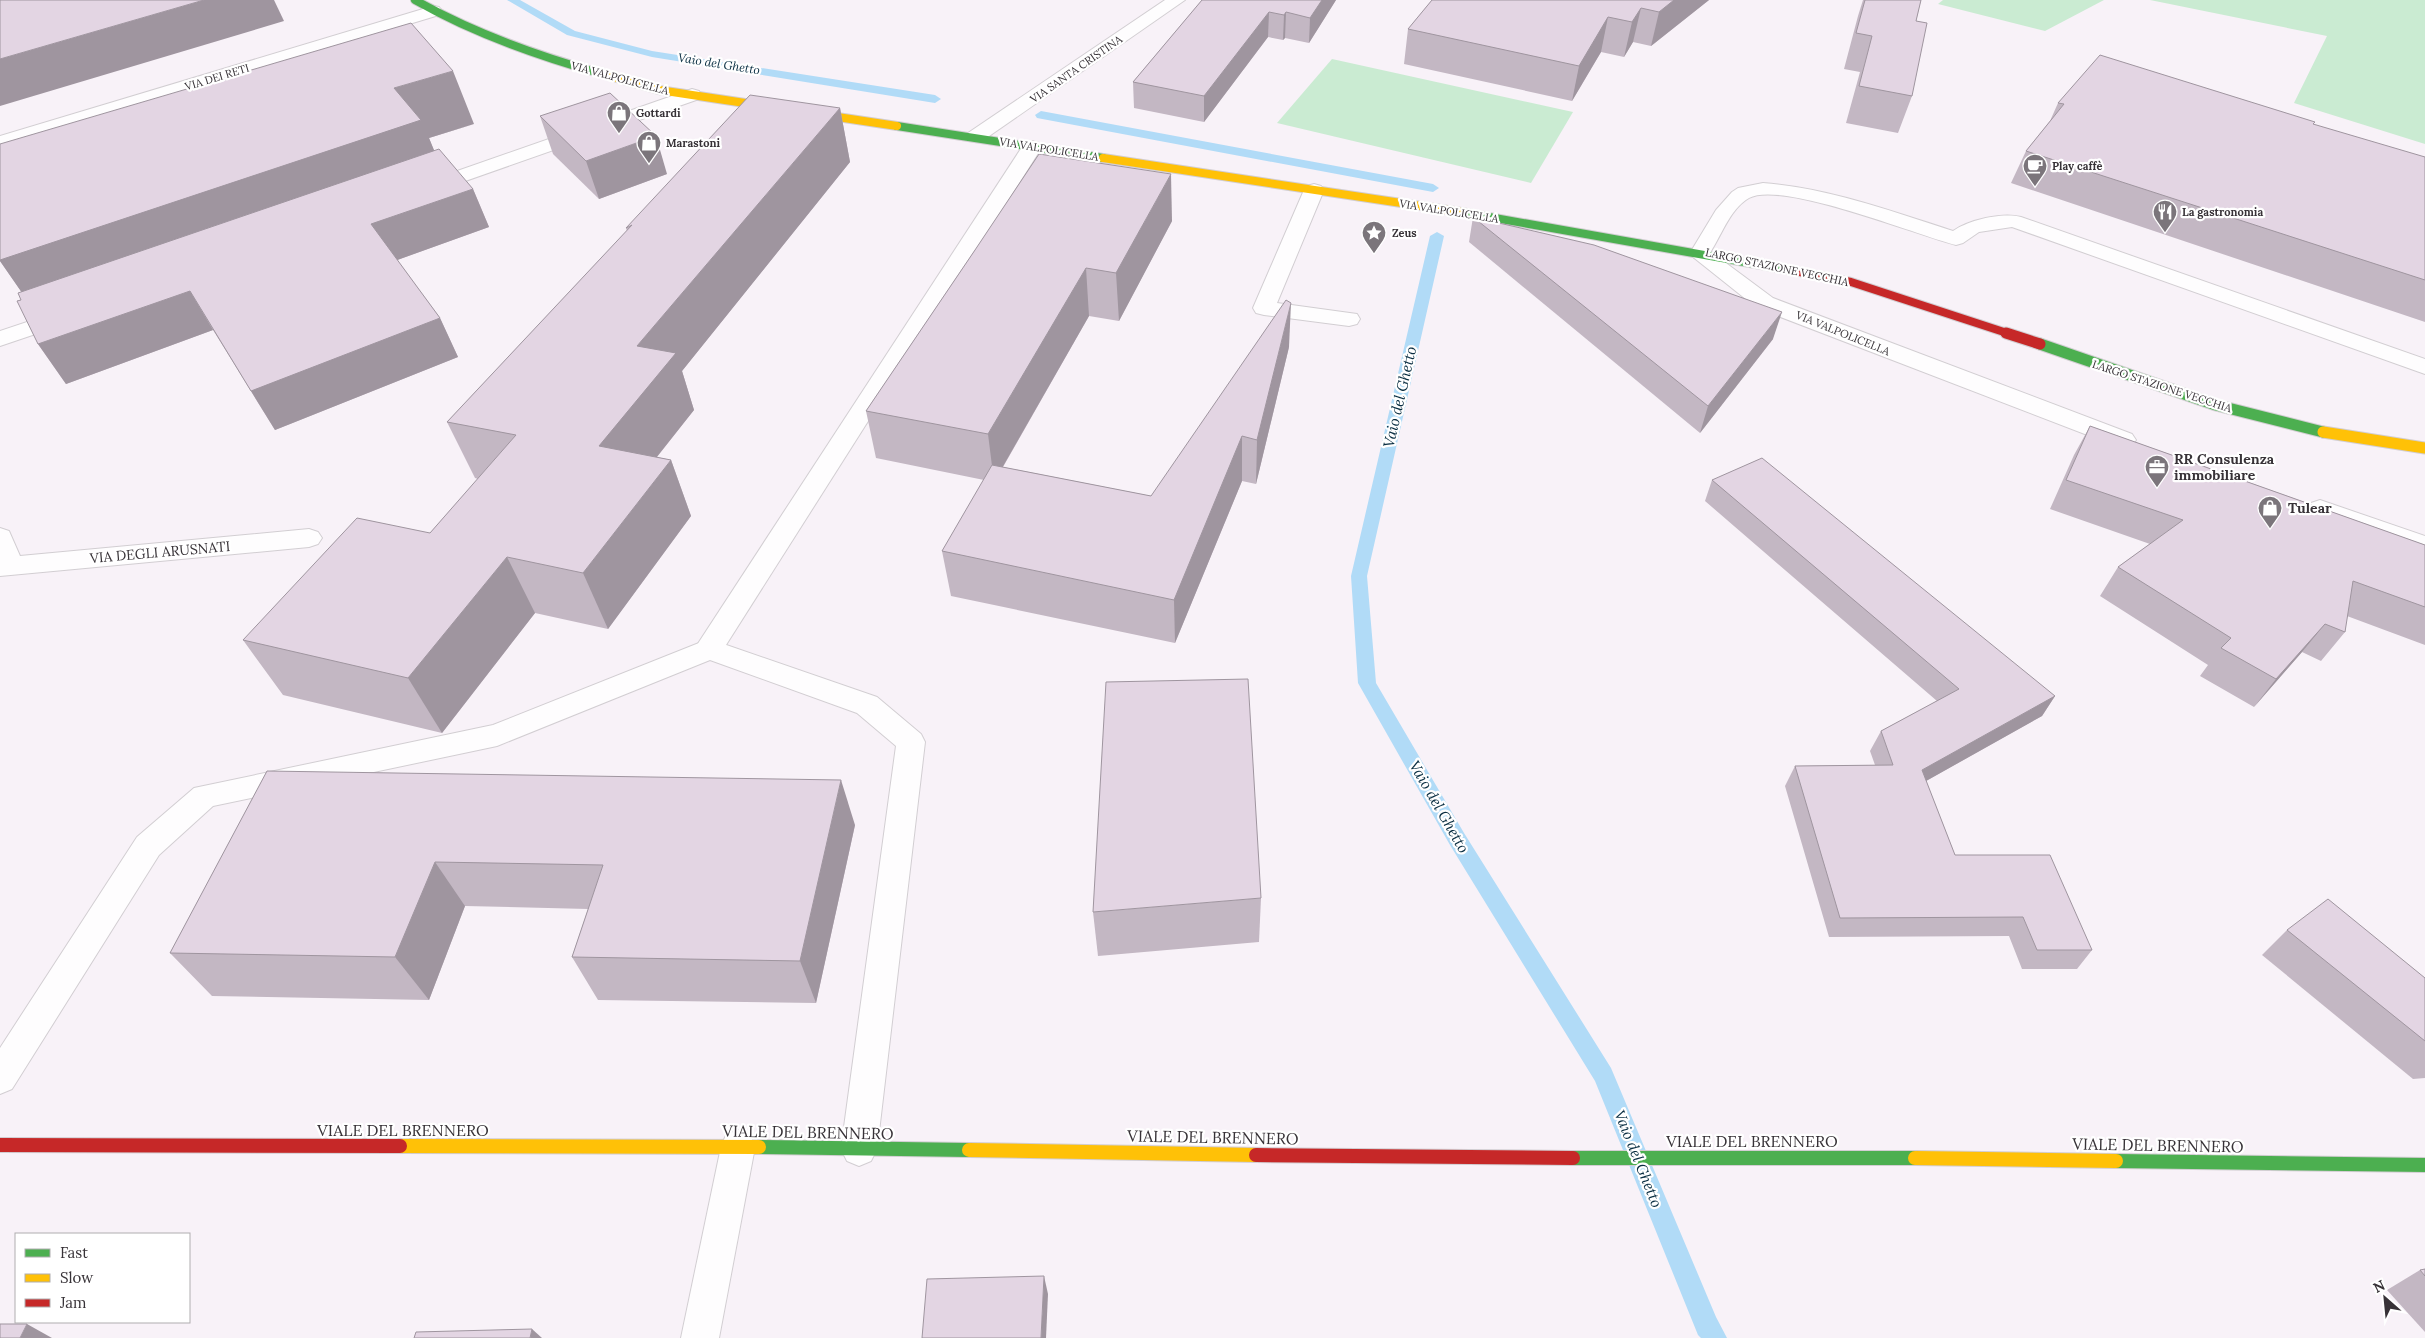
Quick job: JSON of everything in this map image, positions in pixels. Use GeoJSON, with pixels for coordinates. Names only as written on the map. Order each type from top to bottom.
{"type":"FeatureCollection","features":[{"type":"Feature","properties":{"kind":"main road","name":"VIA VALPOLICELLA"},"geometry":{"type":"LineString","coordinates":[[415,0],[433,11],[540,57],[658,90],[1314,190],[1700,253]]}},
{"type":"Feature","properties":{"kind":"main road","name":"LARGO STAZIONE VECCHIA"},"geometry":{"type":"LineString","coordinates":[[1700,253],[1851,282],[1976,322],[2216,405],[2325,433],[2420,445]]}},
{"type":"Feature","properties":{"kind":"main road","name":"VIALE DEL BRENNERO"},"geometry":{"type":"LineString","coordinates":[[0,1145],[738,1147],[1498,1158],[1836,1157],[2425,1166]]}},
{"type":"Feature","properties":{"kind":"street","name":"VIA SANTA CRISTINA"},"geometry":{"type":"LineString","coordinates":[[975,137],[1176,0]]}},
{"type":"Feature","properties":{"kind":"street","name":"VIA DEI RETI"},"geometry":{"type":"LineString","coordinates":[[0,142],[433,11]]}},
{"type":"Feature","properties":{"kind":"street"},"geometry":{"type":"LineString","coordinates":[[412,194],[692,95]]}},
{"type":"Feature","properties":{"kind":"street"},"geometry":{"type":"LineString","coordinates":[[0,1078],[148,846],[204,796],[497,735],[709,649],[1032,146]]}},
{"type":"Feature","properties":{"kind":"street","name":"LARGO STAZIONE VECCHIA"},"geometry":{"type":"LineString","coordinates":[[1700,253],[1730,206],[1744,192],[1767,188],[1806,194],[1874,212],[1956,239],[1973,227],[2014,221],[2425,367]]}},
{"type":"Feature","properties":{"kind":"street"},"geometry":{"type":"LineString","coordinates":[[1314,190],[1264,308],[1349,319]]}},
{"type":"Feature","properties":{"kind":"street","name":"VIA VALPOLICELLA"},"geometry":{"type":"LineString","coordinates":[[1700,253],[1765,302],[1942,372],[2144,448]]}},
{"type":"Feature","properties":{"kind":"street"},"geometry":{"type":"LineString","coordinates":[[0,339],[84,309]]}},
{"type":"Feature","properties":{"kind":"street"},"geometry":{"type":"LineString","coordinates":[[2300,502],[2425,545]]}},
{"type":"Feature","properties":{"kind":"street","name":"VIA DEGLI ARUSNATI"},"geometry":{"type":"LineString","coordinates":[[0,537],[5,566],[309,538]]}},
{"type":"Feature","properties":{"kind":"street"},"geometry":{"type":"LineString","coordinates":[[709,649],[867,704],[910,742],[860,1149]]}},
{"type":"Feature","properties":{"kind":"street"},"geometry":{"type":"LineString","coordinates":[[700,1338],[738,1147]]}},
{"type":"Feature","properties":{"kind":"green space"},"geometry":{"type":"Polygon","coordinates":[[[1943,0],[2104,0],[2045,31],[1938,4],[1943,0]]]}},
{"type":"Feature","properties":{"kind":"green space"},"geometry":{"type":"Polygon","coordinates":[[[2150,0],[2425,0],[2425,144],[2294,103],[2327,36],[2150,0]]]}},
{"type":"Feature","properties":{"kind":"green space"},"geometry":{"type":"Polygon","coordinates":[[[1332,59],[1573,112],[1531,183],[1277,123],[1332,59]]]}},
{"type":"Feature","properties":{"kind":"building"},"geometry":{"type":"Polygon","coordinates":[[[0,0],[204,0],[0,59],[0,0]]]}},
{"type":"Feature","properties":{"kind":"building"},"geometry":{"type":"Polygon","coordinates":[[[1202,0],[1322,0],[1310,18],[1286,12],[1284,15],[1269,12],[1204,96],[1133,82],[1202,0]]]}},
{"type":"Feature","properties":{"kind":"building"},"geometry":{"type":"Polygon","coordinates":[[[1432,0],[1674,0],[1659,12],[1641,8],[1632,22],[1608,17],[1579,66],[1408,29],[1432,0]]]}},
{"type":"Feature","properties":{"kind":"building"},"geometry":{"type":"Polygon","coordinates":[[[1865,0],[1921,0],[1916,21],[1927,23],[1912,96],[1859,86],[1872,36],[1856,33],[1865,0]]]}},
{"type":"Feature","properties":{"kind":"building"},"geometry":{"type":"Polygon","coordinates":[[[411,23],[453,71],[394,88],[421,120],[0,260],[0,144],[411,23]]]}},
{"type":"Feature","properties":{"kind":"building"},"geometry":{"type":"Polygon","coordinates":[[[2100,55],[2315,122],[2313,124],[2425,157],[2425,280],[2026,151],[2064,104],[2058,103],[2100,55]]]}},
{"type":"Feature","properties":{"kind":"building"},"geometry":{"type":"Polygon","coordinates":[[[610,93],[656,136],[586,161],[540,116],[610,93]]]}},
{"type":"Feature","properties":{"kind":"building"},"geometry":{"type":"Polygon","coordinates":[[[750,95],[840,108],[637,346],[676,353],[599,446],[671,460],[583,573],[507,557],[408,678],[243,640],[357,518],[430,533],[516,435],[447,422],[632,225],[626,228],[750,95]]]}},
{"type":"Feature","properties":{"kind":"building"},"geometry":{"type":"Polygon","coordinates":[[[439,149],[473,189],[371,224],[440,318],[251,391],[190,291],[38,344],[17,301],[21,300],[18,293],[439,149]]]}},
{"type":"Feature","properties":{"kind":"building"},"geometry":{"type":"Polygon","coordinates":[[[1039,154],[1171,174],[1116,273],[1086,268],[988,434],[866,411],[975,250],[1039,154]]]}},
{"type":"Feature","properties":{"kind":"building"},"geometry":{"type":"Polygon","coordinates":[[[1473,217],[1594,245],[1782,312],[1708,406],[1473,217]]]}},
{"type":"Feature","properties":{"kind":"building"},"geometry":{"type":"Polygon","coordinates":[[[1286,300],[1291,303],[1257,440],[1242,436],[1174,600],[942,551],[992,465],[1151,496],[1286,300]]]}},
{"type":"Feature","properties":{"kind":"building"},"geometry":{"type":"Polygon","coordinates":[[[2090,426],[2425,545],[2425,607],[2353,581],[2345,632],[2325,624],[2276,679],[2221,648],[2231,638],[2118,567],[2183,520],[2066,480],[2090,426]]]}},
{"type":"Feature","properties":{"kind":"building"},"geometry":{"type":"Polygon","coordinates":[[[1762,458],[2055,696],[1922,770],[1955,855],[2050,855],[2092,950],[2037,950],[2023,917],[1840,918],[1795,766],[1893,765],[1881,731],[1959,689],[1712,480],[1762,458]]]}},
{"type":"Feature","properties":{"kind":"building"},"geometry":{"type":"Polygon","coordinates":[[[1248,679],[1261,898],[1093,912],[1106,682],[1248,679]]]}},
{"type":"Feature","properties":{"kind":"building"},"geometry":{"type":"Polygon","coordinates":[[[267,771],[841,780],[800,961],[572,957],[603,865],[435,862],[395,957],[170,953],[267,771]]]}},
{"type":"Feature","properties":{"kind":"building"},"geometry":{"type":"Polygon","coordinates":[[[2328,899],[2425,978],[2425,1041],[2287,930],[2328,899]]]}},
{"type":"Feature","properties":{"kind":"building"},"geometry":{"type":"Polygon","coordinates":[[[2425,1269],[2425,1276],[2420,1270],[2425,1269]]]}},
{"type":"Feature","properties":{"kind":"building"},"geometry":{"type":"Polygon","coordinates":[[[1044,1276],[1041,1338],[922,1338],[927,1279],[1044,1276]]]}},
{"type":"Feature","properties":{"kind":"building"},"geometry":{"type":"Polygon","coordinates":[[[0,1324],[27,1324],[20,1338],[0,1338],[0,1324]]]}},
{"type":"Feature","properties":{"kind":"building"},"geometry":{"type":"Polygon","coordinates":[[[532,1329],[530,1338],[414,1338],[416,1332],[532,1329]]]}},
{"type":"Feature","properties":{"kind":"waterway","name":"Vaio del Ghetto"},"geometry":{"type":"LineString","coordinates":[[512,0],[571,33],[652,54],[935,99]]}},
{"type":"Feature","properties":{"kind":"waterway","name":"Vaio del Ghetto"},"geometry":{"type":"LineString","coordinates":[[1041,115],[1433,188]]}},
{"type":"Feature","properties":{"kind":"waterway","name":"Vaio del Ghetto"},"geometry":{"type":"LineString","coordinates":[[1437,236],[1359,576],[1367,683],[1457,839],[1603,1075],[1707,1326],[1715,1338]]}},
{"type":"Feature","properties":{"kind":"traffic: fast"},"geometry":{"type":"LineString","coordinates":[[415,0],[481,34],[599,73]]}},
{"type":"Feature","properties":{"kind":"traffic: fast"},"geometry":{"type":"LineString","coordinates":[[897,126],[1103,158]]}},
{"type":"Feature","properties":{"kind":"traffic: fast"},"geometry":{"type":"LineString","coordinates":[[1461,212],[1795,271]]}},
{"type":"Feature","properties":{"kind":"traffic: fast"},"geometry":{"type":"LineString","coordinates":[[2040,344],[2216,405],[2323,432]]}},
{"type":"Feature","properties":{"kind":"traffic: fast"},"geometry":{"type":"LineString","coordinates":[[759,1147],[969,1150]]}},
{"type":"Feature","properties":{"kind":"traffic: fast"},"geometry":{"type":"LineString","coordinates":[[1573,1158],[1915,1158]]}},
{"type":"Feature","properties":{"kind":"traffic: fast"},"geometry":{"type":"LineString","coordinates":[[2116,1161],[2425,1165]]}},
{"type":"Feature","properties":{"kind":"traffic: slow"},"geometry":{"type":"LineString","coordinates":[[599,73],[659,90],[897,126]]}},
{"type":"Feature","properties":{"kind":"traffic: slow"},"geometry":{"type":"LineString","coordinates":[[1103,158],[1461,212]]}},
{"type":"Feature","properties":{"kind":"traffic: slow"},"geometry":{"type":"LineString","coordinates":[[2323,432],[2425,448]]}},
{"type":"Feature","properties":{"kind":"traffic: slow"},"geometry":{"type":"LineString","coordinates":[[400,1146],[759,1147]]}},
{"type":"Feature","properties":{"kind":"traffic: slow"},"geometry":{"type":"LineString","coordinates":[[969,1150],[1256,1155]]}},
{"type":"Feature","properties":{"kind":"traffic: slow"},"geometry":{"type":"LineString","coordinates":[[1915,1158],[2116,1161]]}},
{"type":"Feature","properties":{"kind":"traffic: jam"},"geometry":{"type":"LineString","coordinates":[[1795,271],[1851,282],[2040,344]]}},
{"type":"Feature","properties":{"kind":"traffic: jam"},"geometry":{"type":"LineString","coordinates":[[0,1145],[400,1146]]}},
{"type":"Feature","properties":{"kind":"traffic: jam"},"geometry":{"type":"LineString","coordinates":[[1256,1155],[1573,1158]]}},
{"type":"Feature","properties":{"kind":"place","name":"Gottardi"},"geometry":{"type":"Point","coordinates":[619,134]}},
{"type":"Feature","properties":{"kind":"place","name":"Marastoni"},"geometry":{"type":"Point","coordinates":[649,164]}},
{"type":"Feature","properties":{"kind":"place","name":"Play caffè"},"geometry":{"type":"Point","coordinates":[2035,187]}},
{"type":"Feature","properties":{"kind":"place","name":"La gastronomia"},"geometry":{"type":"Point","coordinates":[2165,233]}},
{"type":"Feature","properties":{"kind":"place","name":"Zeus"},"geometry":{"type":"Point","coordinates":[1374,254]}},
{"type":"Feature","properties":{"kind":"place","name":"RR Consulenza immobiliare"},"geometry":{"type":"Point","coordinates":[2157,488]}},
{"type":"Feature","properties":{"kind":"place","name":"Tulear"},"geometry":{"type":"Point","coordinates":[2270,529]}}]}
